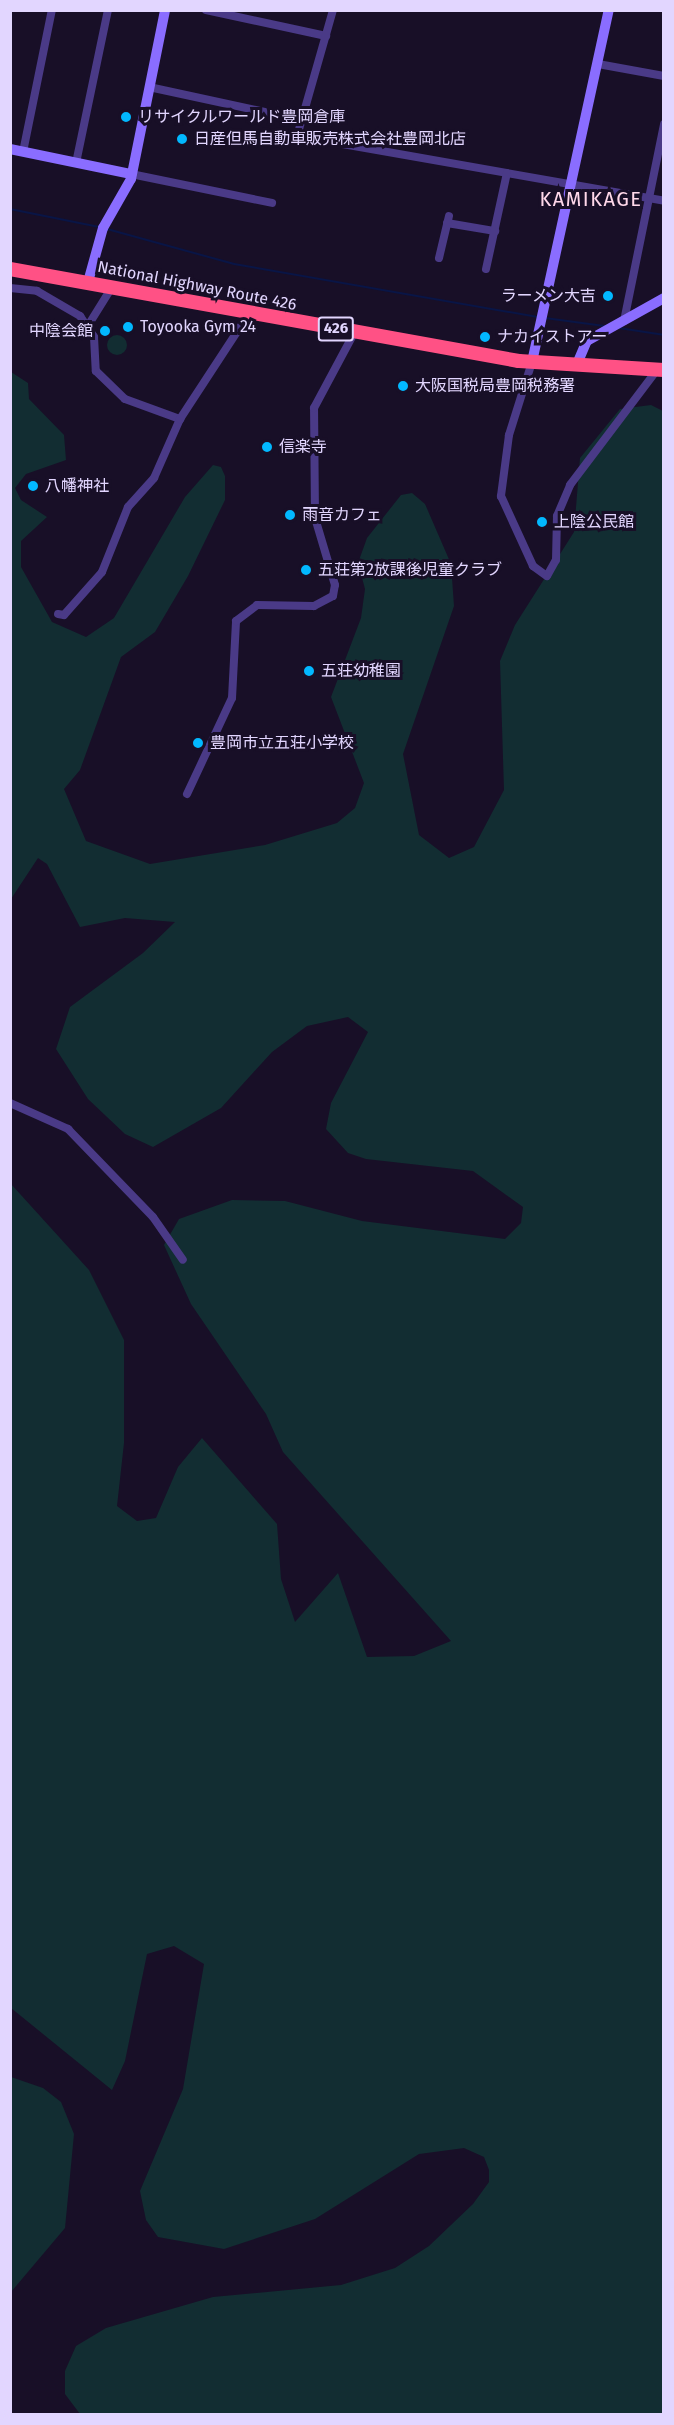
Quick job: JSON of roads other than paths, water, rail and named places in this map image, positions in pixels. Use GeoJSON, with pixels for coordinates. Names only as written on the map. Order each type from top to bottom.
{"type":"FeatureCollection","features":[{"type":"Feature","properties":{"kind":"highway","name":"National Highway Route 426"},"geometry":{"type":"LineString","coordinates":[[10,269],[112,286],[354,333],[532,362],[660,370]]}},
{"type":"Feature","properties":{"kind":"street"},"geometry":{"type":"LineString","coordinates":[[23,152],[52,10]]}},
{"type":"Feature","properties":{"kind":"street"},"geometry":{"type":"LineString","coordinates":[[76,163],[108,10]]}},
{"type":"Feature","properties":{"kind":"street"},"geometry":{"type":"LineString","coordinates":[[88,282],[104,228],[131,174],[165,10]]}},
{"type":"Feature","properties":{"kind":"street"},"geometry":{"type":"LineString","coordinates":[[206,10],[326,36]]}},
{"type":"Feature","properties":{"kind":"street"},"geometry":{"type":"LineString","coordinates":[[333,10],[297,136],[663,201]]}},
{"type":"Feature","properties":{"kind":"street"},"geometry":{"type":"LineString","coordinates":[[609,10],[532,362],[509,435],[501,496],[533,566],[547,576],[556,560],[556,516],[570,485],[660,370]]}},
{"type":"Feature","properties":{"kind":"street"},"geometry":{"type":"LineString","coordinates":[[598,64],[663,76]]}},
{"type":"Feature","properties":{"kind":"street"},"geometry":{"type":"LineString","coordinates":[[149,87],[301,120]]}},
{"type":"Feature","properties":{"kind":"street"},"geometry":{"type":"LineString","coordinates":[[623,322],[663,124]]}},
{"type":"Feature","properties":{"kind":"street"},"geometry":{"type":"LineString","coordinates":[[10,149],[272,203]]}},
{"type":"Feature","properties":{"kind":"street"},"geometry":{"type":"LineString","coordinates":[[486,269],[507,174]]}},
{"type":"Feature","properties":{"kind":"street"},"geometry":{"type":"LineString","coordinates":[[439,258],[448,220],[495,231]]}},
{"type":"Feature","properties":{"kind":"street"},"geometry":{"type":"LineString","coordinates":[[112,286],[90,324],[96,371],[125,399],[180,419]]}},
{"type":"Feature","properties":{"kind":"street"},"geometry":{"type":"LineString","coordinates":[[10,288],[48,296],[90,324]]}},
{"type":"Feature","properties":{"kind":"street"},"geometry":{"type":"LineString","coordinates":[[577,364],[583,345],[663,298]]}},
{"type":"Feature","properties":{"kind":"street"},"geometry":{"type":"LineString","coordinates":[[58,614],[64,615],[102,572],[122,532],[119,525],[169,454],[180,419],[250,312]]}},
{"type":"Feature","properties":{"kind":"street"},"geometry":{"type":"LineString","coordinates":[[187,794],[232,698],[236,621],[257,605],[314,606],[333,596],[335,585],[315,518],[314,408],[354,333]]}},
{"type":"Feature","properties":{"kind":"street"},"geometry":{"type":"LineString","coordinates":[[10,1103],[68,1129],[153,1217],[183,1260]]}},
{"type":"Feature","properties":{"kind":"waterway"},"geometry":{"type":"LineString","coordinates":[[10,209],[99,227]]}},
{"type":"Feature","properties":{"kind":"waterway"},"geometry":{"type":"LineString","coordinates":[[107,229],[234,264],[539,317]]}},
{"type":"Feature","properties":{"kind":"waterway"},"geometry":{"type":"LineString","coordinates":[[545,318],[604,326]]}},
{"type":"Feature","properties":{"kind":"waterway"},"geometry":{"type":"LineString","coordinates":[[619,328],[664,335]]}},
{"type":"Feature","properties":{"kind":"place","name":"リサイクルワールド豊岡倉庫"},"geometry":{"type":"Point","coordinates":[126,117]}},
{"type":"Feature","properties":{"kind":"place","name":"日産但馬自動車販売株式会社豊岡北店"},"geometry":{"type":"Point","coordinates":[182,139]}},
{"type":"Feature","properties":{"kind":"place","name":"ラーメン大吉"},"geometry":{"type":"Point","coordinates":[608,296]}},
{"type":"Feature","properties":{"kind":"place","name":"Toyooka Gym 24"},"geometry":{"type":"Point","coordinates":[128,327]}},
{"type":"Feature","properties":{"kind":"place","name":"中陰会館"},"geometry":{"type":"Point","coordinates":[105,331]}},
{"type":"Feature","properties":{"kind":"place","name":"ナカイストアー"},"geometry":{"type":"Point","coordinates":[485,337]}},
{"type":"Feature","properties":{"kind":"place","name":"大阪国税局豊岡税務署"},"geometry":{"type":"Point","coordinates":[403,386]}},
{"type":"Feature","properties":{"kind":"place","name":"信楽寺"},"geometry":{"type":"Point","coordinates":[267,447]}},
{"type":"Feature","properties":{"kind":"place","name":"八幡神社"},"geometry":{"type":"Point","coordinates":[33,486]}},
{"type":"Feature","properties":{"kind":"place","name":"雨音カフェ"},"geometry":{"type":"Point","coordinates":[290,515]}},
{"type":"Feature","properties":{"kind":"place","name":"上陰公民館"},"geometry":{"type":"Point","coordinates":[542,522]}},
{"type":"Feature","properties":{"kind":"place","name":"五荘第2放課後児童クラブ"},"geometry":{"type":"Point","coordinates":[306,570]}},
{"type":"Feature","properties":{"kind":"place","name":"五荘幼稚園"},"geometry":{"type":"Point","coordinates":[309,671]}},
{"type":"Feature","properties":{"kind":"place","name":"豊岡市立五荘小学校"},"geometry":{"type":"Point","coordinates":[198,743]}},
{"type":"Feature","properties":{"kind":"district","name":"KAMIKAGE"},"geometry":{"type":"Point","coordinates":[591,199]}}]}
